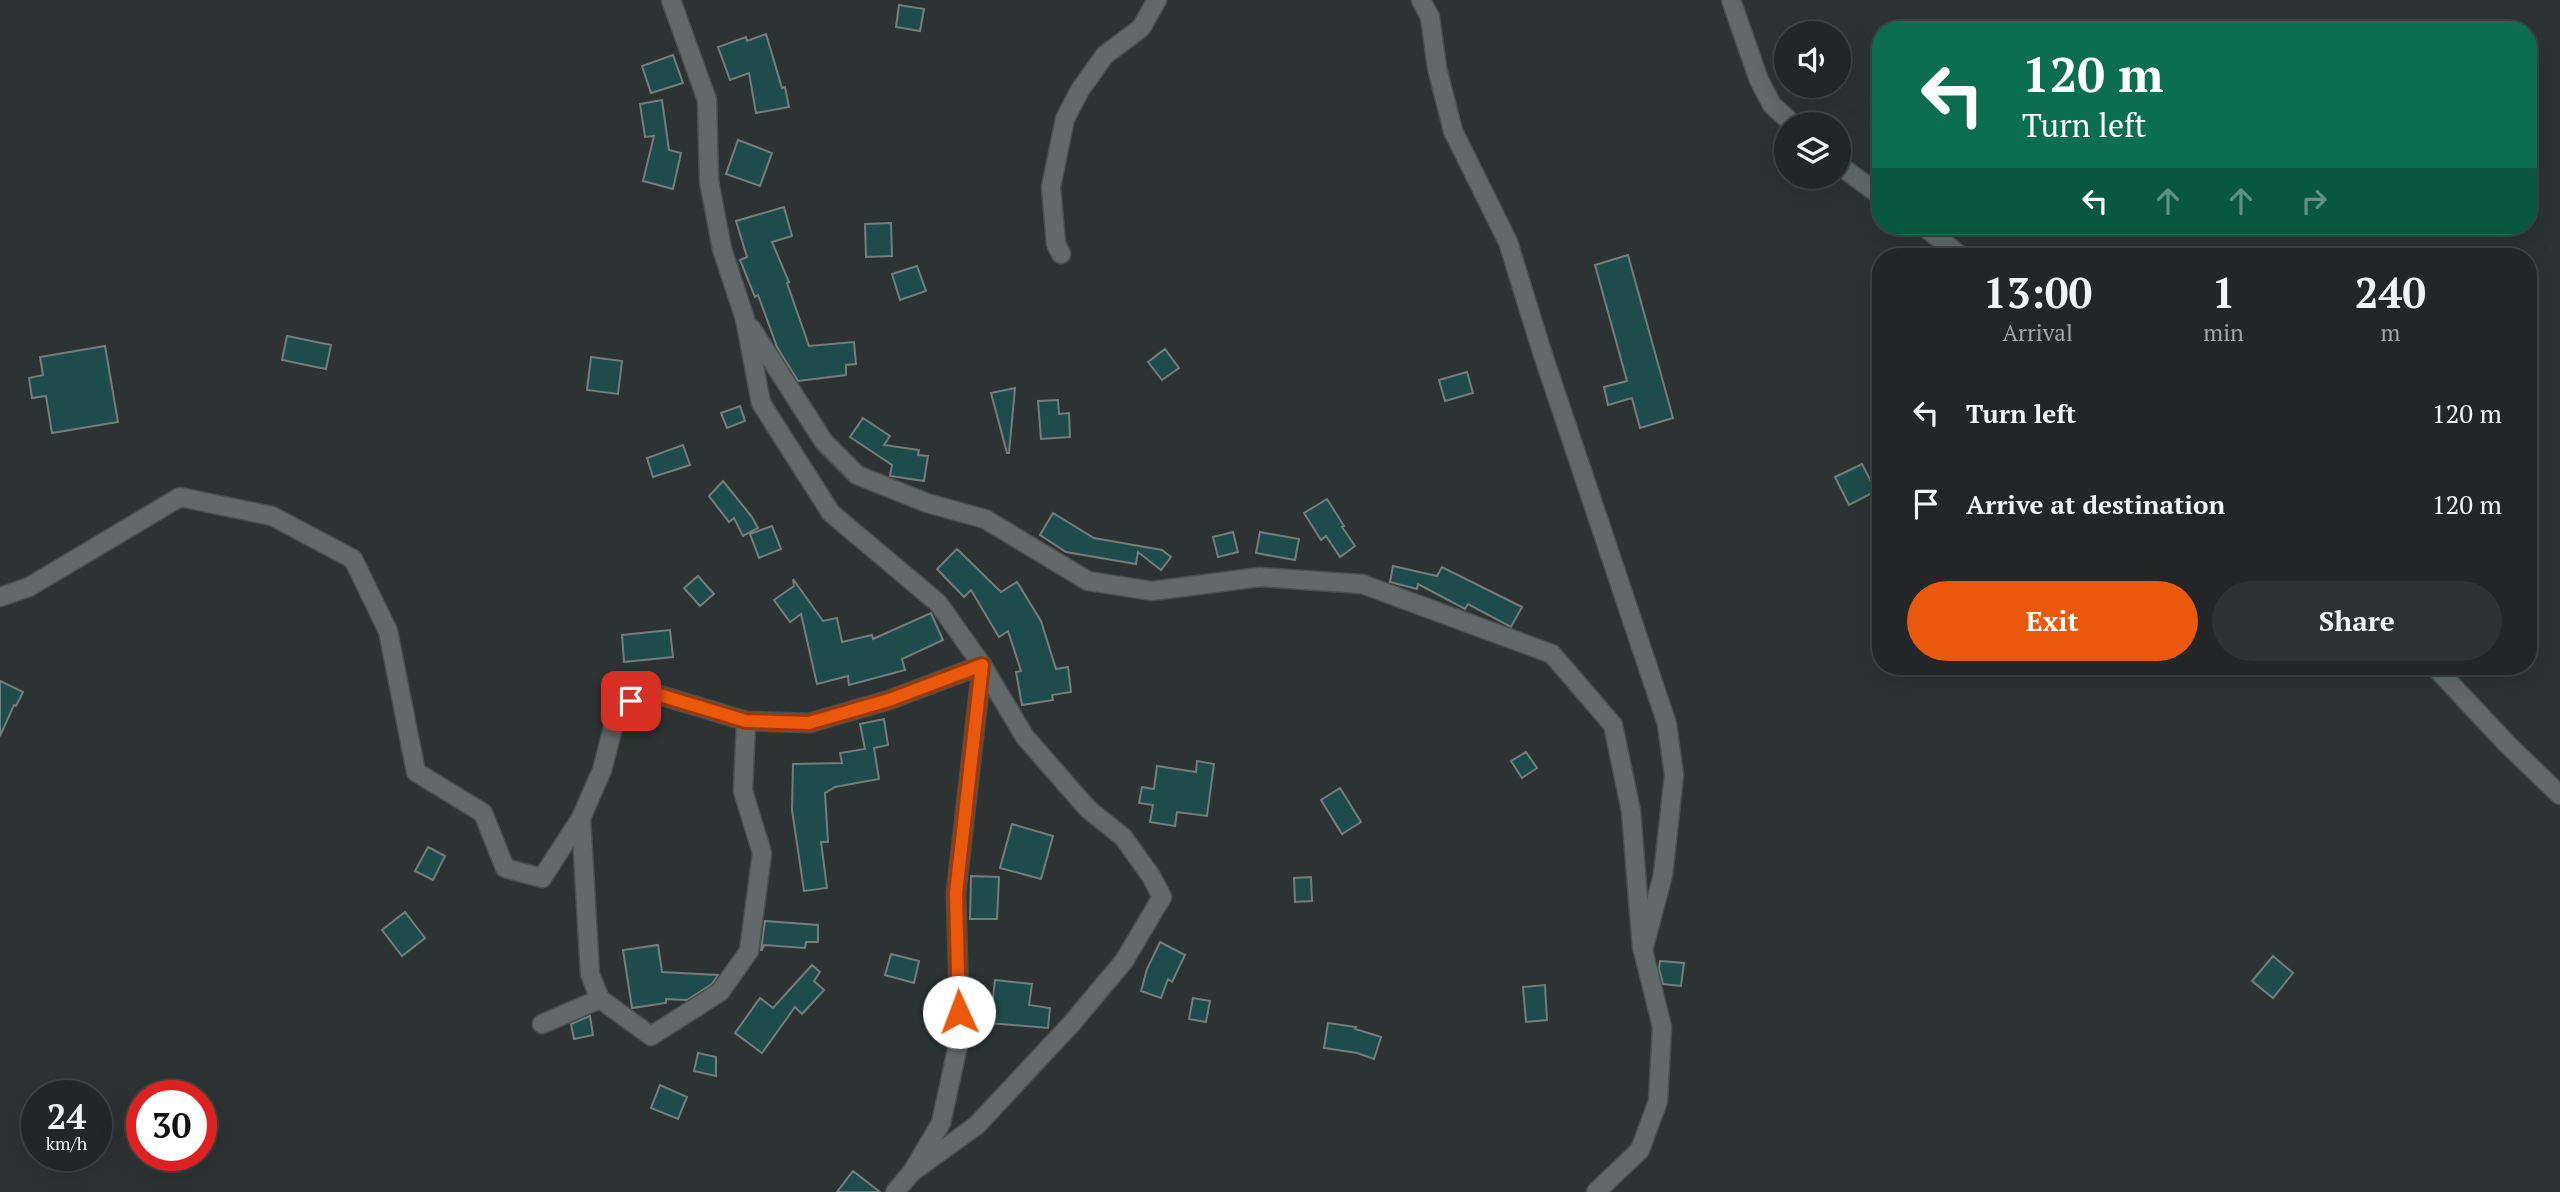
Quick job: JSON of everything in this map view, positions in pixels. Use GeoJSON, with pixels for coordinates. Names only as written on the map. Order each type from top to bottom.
{"type":"FeatureCollection","features":[{"type":"Feature","properties":{"kind":"street"},"geometry":{"type":"LineString","coordinates":[[671,0],[708,100],[709,181],[722,249],[746,319],[761,403],[831,513],[938,603],[982,665],[1025,737],[1088,809],[1123,837],[1152,876],[1162,897],[1124,961],[1072,1023],[977,1125],[912,1172]]}},
{"type":"Feature","properties":{"kind":"street"},"geometry":{"type":"LineString","coordinates":[[1060,254],[1056,244],[1051,187],[1065,119],[1080,90],[1105,55],[1141,29],[1157,0]]}},
{"type":"Feature","properties":{"kind":"street"},"geometry":{"type":"LineString","coordinates":[[1421,0],[1430,17],[1437,68],[1453,131],[1508,242],[1547,367],[1667,724],[1674,775],[1663,875],[1643,950]]}},
{"type":"Feature","properties":{"kind":"street"},"geometry":{"type":"LineString","coordinates":[[1731,0],[1759,80],[1772,105],[1780,112]]}},
{"type":"Feature","properties":{"kind":"street"},"geometry":{"type":"LineString","coordinates":[[1851,174],[1872,189]]}},
{"type":"Feature","properties":{"kind":"street"},"geometry":{"type":"LineString","coordinates":[[1934,235],[1951,248]]}},
{"type":"Feature","properties":{"kind":"street"},"geometry":{"type":"LineString","coordinates":[[746,319],[824,442],[857,475],[927,503],[985,519],[1088,581],[1152,591],[1260,577],[1362,584],[1552,654],[1613,725],[1631,811],[1643,950],[1662,1027],[1658,1101],[1640,1150],[1596,1192]]}},
{"type":"Feature","properties":{"kind":"street"},"geometry":{"type":"LineString","coordinates":[[0,597],[29,587],[180,497],[272,516],[353,559],[388,631],[416,772],[483,813],[505,868],[542,878],[581,818],[602,771],[617,712],[646,691],[746,721],[809,723],[889,700],[982,665]]}},
{"type":"Feature","properties":{"kind":"street"},"geometry":{"type":"LineString","coordinates":[[895,1192],[912,1172],[941,1123],[960,1036],[956,893],[982,665]]}},
{"type":"Feature","properties":{"kind":"street"},"geometry":{"type":"LineString","coordinates":[[2442,675],[2508,745],[2560,795]]}},
{"type":"Feature","properties":{"kind":"street"},"geometry":{"type":"LineString","coordinates":[[581,818],[590,974],[600,999],[651,1036],[720,992],[749,951],[762,853],[743,791],[746,721]]}},
{"type":"Feature","properties":{"kind":"street"},"geometry":{"type":"LineString","coordinates":[[542,1024],[600,999]]}},
{"type":"Feature","properties":{"kind":"building"},"geometry":{"type":"Polygon","coordinates":[[[899,5],[924,9],[920,31],[896,27],[899,5]]]}},
{"type":"Feature","properties":{"kind":"building"},"geometry":{"type":"Polygon","coordinates":[[[766,34],[782,88],[785,87],[789,107],[756,113],[749,73],[730,80],[718,47],[746,37],[747,41],[766,34]]]}},
{"type":"Feature","properties":{"kind":"building"},"geometry":{"type":"Polygon","coordinates":[[[673,55],[683,83],[651,93],[642,66],[673,55]]]}},
{"type":"Feature","properties":{"kind":"building"},"geometry":{"type":"Polygon","coordinates":[[[662,100],[669,150],[681,153],[673,189],[643,181],[654,136],[645,137],[640,104],[662,100]]]}},
{"type":"Feature","properties":{"kind":"building"},"geometry":{"type":"Polygon","coordinates":[[[738,140],[772,153],[760,186],[726,174],[738,140]]]}},
{"type":"Feature","properties":{"kind":"building"},"geometry":{"type":"Polygon","coordinates":[[[784,207],[792,236],[772,242],[789,282],[787,283],[809,346],[854,342],[856,364],[846,365],[846,375],[798,381],[777,347],[758,295],[755,297],[740,260],[747,257],[736,221],[784,207]]]}},
{"type":"Feature","properties":{"kind":"building"},"geometry":{"type":"Polygon","coordinates":[[[891,223],[892,256],[866,257],[865,224],[891,223]]]}},
{"type":"Feature","properties":{"kind":"building"},"geometry":{"type":"Polygon","coordinates":[[[1628,255],[1673,418],[1640,428],[1632,398],[1608,405],[1604,387],[1627,381],[1595,265],[1628,255]]]}},
{"type":"Feature","properties":{"kind":"building"},"geometry":{"type":"Polygon","coordinates":[[[917,266],[926,291],[900,300],[892,274],[917,266]]]}},
{"type":"Feature","properties":{"kind":"building"},"geometry":{"type":"Polygon","coordinates":[[[287,336],[331,345],[326,369],[282,360],[287,336]]]}},
{"type":"Feature","properties":{"kind":"building"},"geometry":{"type":"Polygon","coordinates":[[[105,346],[118,422],[52,433],[46,396],[32,398],[29,378],[43,375],[40,357],[105,346]]]}},
{"type":"Feature","properties":{"kind":"building"},"geometry":{"type":"Polygon","coordinates":[[[1165,349],[1179,368],[1162,380],[1148,362],[1165,349]]]}},
{"type":"Feature","properties":{"kind":"building"},"geometry":{"type":"Polygon","coordinates":[[[591,357],[622,361],[618,394],[587,390],[591,357]]]}},
{"type":"Feature","properties":{"kind":"building"},"geometry":{"type":"Polygon","coordinates":[[[1467,372],[1473,393],[1445,401],[1439,380],[1467,372]]]}},
{"type":"Feature","properties":{"kind":"building"},"geometry":{"type":"Polygon","coordinates":[[[1015,388],[1009,453],[1007,453],[991,393],[1015,388]]]}},
{"type":"Feature","properties":{"kind":"building"},"geometry":{"type":"Polygon","coordinates":[[[1058,400],[1059,414],[1069,413],[1070,437],[1041,439],[1038,401],[1058,400]]]}},
{"type":"Feature","properties":{"kind":"building"},"geometry":{"type":"Polygon","coordinates":[[[740,406],[745,421],[727,428],[721,413],[740,406]]]}},
{"type":"Feature","properties":{"kind":"building"},"geometry":{"type":"Polygon","coordinates":[[[863,418],[890,436],[884,445],[919,450],[918,455],[928,456],[924,481],[890,476],[892,465],[850,437],[863,418]]]}},
{"type":"Feature","properties":{"kind":"building"},"geometry":{"type":"Polygon","coordinates":[[[683,445],[690,465],[653,477],[647,458],[683,445]]]}},
{"type":"Feature","properties":{"kind":"building"},"geometry":{"type":"Polygon","coordinates":[[[1862,464],[1872,483],[1872,493],[1849,505],[1835,477],[1862,464]]]}},
{"type":"Feature","properties":{"kind":"building"},"geometry":{"type":"Polygon","coordinates":[[[723,481],[758,528],[743,536],[734,518],[729,522],[709,496],[723,481]]]}},
{"type":"Feature","properties":{"kind":"building"},"geometry":{"type":"Polygon","coordinates":[[[1327,499],[1355,546],[1340,557],[1326,536],[1321,540],[1304,513],[1327,499]]]}},
{"type":"Feature","properties":{"kind":"building"},"geometry":{"type":"Polygon","coordinates":[[[1053,513],[1094,538],[1162,550],[1171,557],[1161,570],[1138,552],[1136,564],[1066,552],[1040,535],[1053,513]]]}},
{"type":"Feature","properties":{"kind":"building"},"geometry":{"type":"Polygon","coordinates":[[[772,526],[781,549],[759,558],[750,534],[772,526]]]}},
{"type":"Feature","properties":{"kind":"building"},"geometry":{"type":"Polygon","coordinates":[[[1233,532],[1238,552],[1218,557],[1213,537],[1233,532]]]}},
{"type":"Feature","properties":{"kind":"building"},"geometry":{"type":"Polygon","coordinates":[[[1260,532],[1299,539],[1295,560],[1256,553],[1260,532]]]}},
{"type":"Feature","properties":{"kind":"building"},"geometry":{"type":"Polygon","coordinates":[[[957,549],[1001,592],[1017,582],[1041,621],[1056,669],[1068,667],[1071,692],[1052,695],[1053,700],[1022,705],[1016,672],[1021,671],[1008,631],[999,637],[971,590],[964,597],[937,569],[957,549]]]}},
{"type":"Feature","properties":{"kind":"building"},"geometry":{"type":"Polygon","coordinates":[[[1393,566],[1437,576],[1442,567],[1522,607],[1511,627],[1468,604],[1465,609],[1418,584],[1417,589],[1390,582],[1393,566]]]}},
{"type":"Feature","properties":{"kind":"building"},"geometry":{"type":"Polygon","coordinates":[[[698,576],[714,594],[700,606],[684,588],[698,576]]]}},
{"type":"Feature","properties":{"kind":"building"},"geometry":{"type":"Polygon","coordinates":[[[793,579],[823,621],[837,618],[842,642],[872,635],[873,639],[931,613],[943,640],[902,659],[905,670],[849,685],[848,676],[817,684],[801,614],[790,622],[774,600],[794,586],[793,579]]]}},
{"type":"Feature","properties":{"kind":"building"},"geometry":{"type":"Polygon","coordinates":[[[670,630],[673,657],[624,662],[622,635],[670,630]]]}},
{"type":"Feature","properties":{"kind":"building"},"geometry":{"type":"Polygon","coordinates":[[[0,681],[23,692],[0,736],[0,681]]]}},
{"type":"Feature","properties":{"kind":"building"},"geometry":{"type":"Polygon","coordinates":[[[884,719],[888,745],[874,748],[879,779],[835,787],[825,793],[828,842],[821,842],[827,888],[804,891],[792,810],[793,764],[842,763],[840,753],[865,749],[860,724],[884,719]]]}},
{"type":"Feature","properties":{"kind":"building"},"geometry":{"type":"Polygon","coordinates":[[[1526,752],[1537,768],[1522,778],[1511,761],[1526,752]]]}},
{"type":"Feature","properties":{"kind":"building"},"geometry":{"type":"Polygon","coordinates":[[[1197,761],[1214,764],[1207,816],[1177,812],[1175,826],[1150,822],[1153,805],[1139,803],[1142,787],[1154,789],[1157,766],[1196,772],[1197,761]]]}},
{"type":"Feature","properties":{"kind":"building"},"geometry":{"type":"Polygon","coordinates":[[[1340,788],[1361,822],[1342,834],[1321,800],[1340,788]]]}},
{"type":"Feature","properties":{"kind":"building"},"geometry":{"type":"Polygon","coordinates":[[[1012,824],[1053,836],[1041,879],[1000,868],[1012,824]]]}},
{"type":"Feature","properties":{"kind":"building"},"geometry":{"type":"Polygon","coordinates":[[[428,847],[445,856],[433,880],[415,871],[428,847]]]}},
{"type":"Feature","properties":{"kind":"building"},"geometry":{"type":"Polygon","coordinates":[[[971,876],[999,877],[997,919],[970,919],[971,876]]]}},
{"type":"Feature","properties":{"kind":"building"},"geometry":{"type":"Polygon","coordinates":[[[1311,877],[1312,901],[1295,902],[1294,878],[1311,877]]]}},
{"type":"Feature","properties":{"kind":"building"},"geometry":{"type":"Polygon","coordinates":[[[405,912],[425,938],[402,956],[382,930],[405,912]]]}},
{"type":"Feature","properties":{"kind":"building"},"geometry":{"type":"Polygon","coordinates":[[[765,921],[818,925],[818,942],[806,942],[805,948],[764,945],[761,950],[765,921]]]}},
{"type":"Feature","properties":{"kind":"building"},"geometry":{"type":"Polygon","coordinates":[[[1160,942],[1185,955],[1172,982],[1168,979],[1161,998],[1141,991],[1147,969],[1160,942]]]}},
{"type":"Feature","properties":{"kind":"building"},"geometry":{"type":"Polygon","coordinates":[[[658,945],[662,972],[718,975],[712,984],[687,1000],[666,999],[666,1003],[632,1008],[623,950],[658,945]]]}},
{"type":"Feature","properties":{"kind":"building"},"geometry":{"type":"Polygon","coordinates":[[[891,954],[919,961],[914,983],[885,975],[891,954]]]}},
{"type":"Feature","properties":{"kind":"building"},"geometry":{"type":"Polygon","coordinates":[[[2273,956],[2293,973],[2273,998],[2252,981],[2273,956]]]}},
{"type":"Feature","properties":{"kind":"building"},"geometry":{"type":"Polygon","coordinates":[[[1660,961],[1684,963],[1681,986],[1663,984],[1660,961]]]}},
{"type":"Feature","properties":{"kind":"building"},"geometry":{"type":"Polygon","coordinates":[[[812,965],[820,972],[814,981],[824,990],[802,1014],[795,1007],[762,1053],[735,1033],[760,998],[773,1008],[812,965]]]}},
{"type":"Feature","properties":{"kind":"building"},"geometry":{"type":"Polygon","coordinates":[[[995,980],[1032,984],[1029,1005],[1050,1008],[1048,1028],[990,1023],[995,980]]]}},
{"type":"Feature","properties":{"kind":"building"},"geometry":{"type":"Polygon","coordinates":[[[1545,985],[1547,1020],[1526,1022],[1523,987],[1545,985]]]}},
{"type":"Feature","properties":{"kind":"building"},"geometry":{"type":"Polygon","coordinates":[[[1193,998],[1210,1001],[1206,1022],[1189,1019],[1193,998]]]}},
{"type":"Feature","properties":{"kind":"building"},"geometry":{"type":"Polygon","coordinates":[[[590,1016],[593,1035],[574,1039],[571,1024],[590,1016]]]}},
{"type":"Feature","properties":{"kind":"building"},"geometry":{"type":"Polygon","coordinates":[[[1328,1023],[1356,1027],[1355,1029],[1381,1037],[1374,1059],[1357,1053],[1324,1048],[1328,1023]]]}},
{"type":"Feature","properties":{"kind":"building"},"geometry":{"type":"Polygon","coordinates":[[[698,1053],[716,1057],[716,1076],[694,1071],[698,1053]]]}},
{"type":"Feature","properties":{"kind":"building"},"geometry":{"type":"Polygon","coordinates":[[[660,1085],[687,1097],[678,1119],[651,1108],[660,1085]]]}},
{"type":"Feature","properties":{"kind":"building"},"geometry":{"type":"Polygon","coordinates":[[[853,1171],[880,1192],[837,1192],[853,1171]]]}},
{"type":"Feature","properties":{"kind":"route"},"geometry":{"type":"LineString","coordinates":[[631,701],[646,691],[746,721],[809,723],[889,700],[982,665],[956,893],[959,1012]]}}]}
